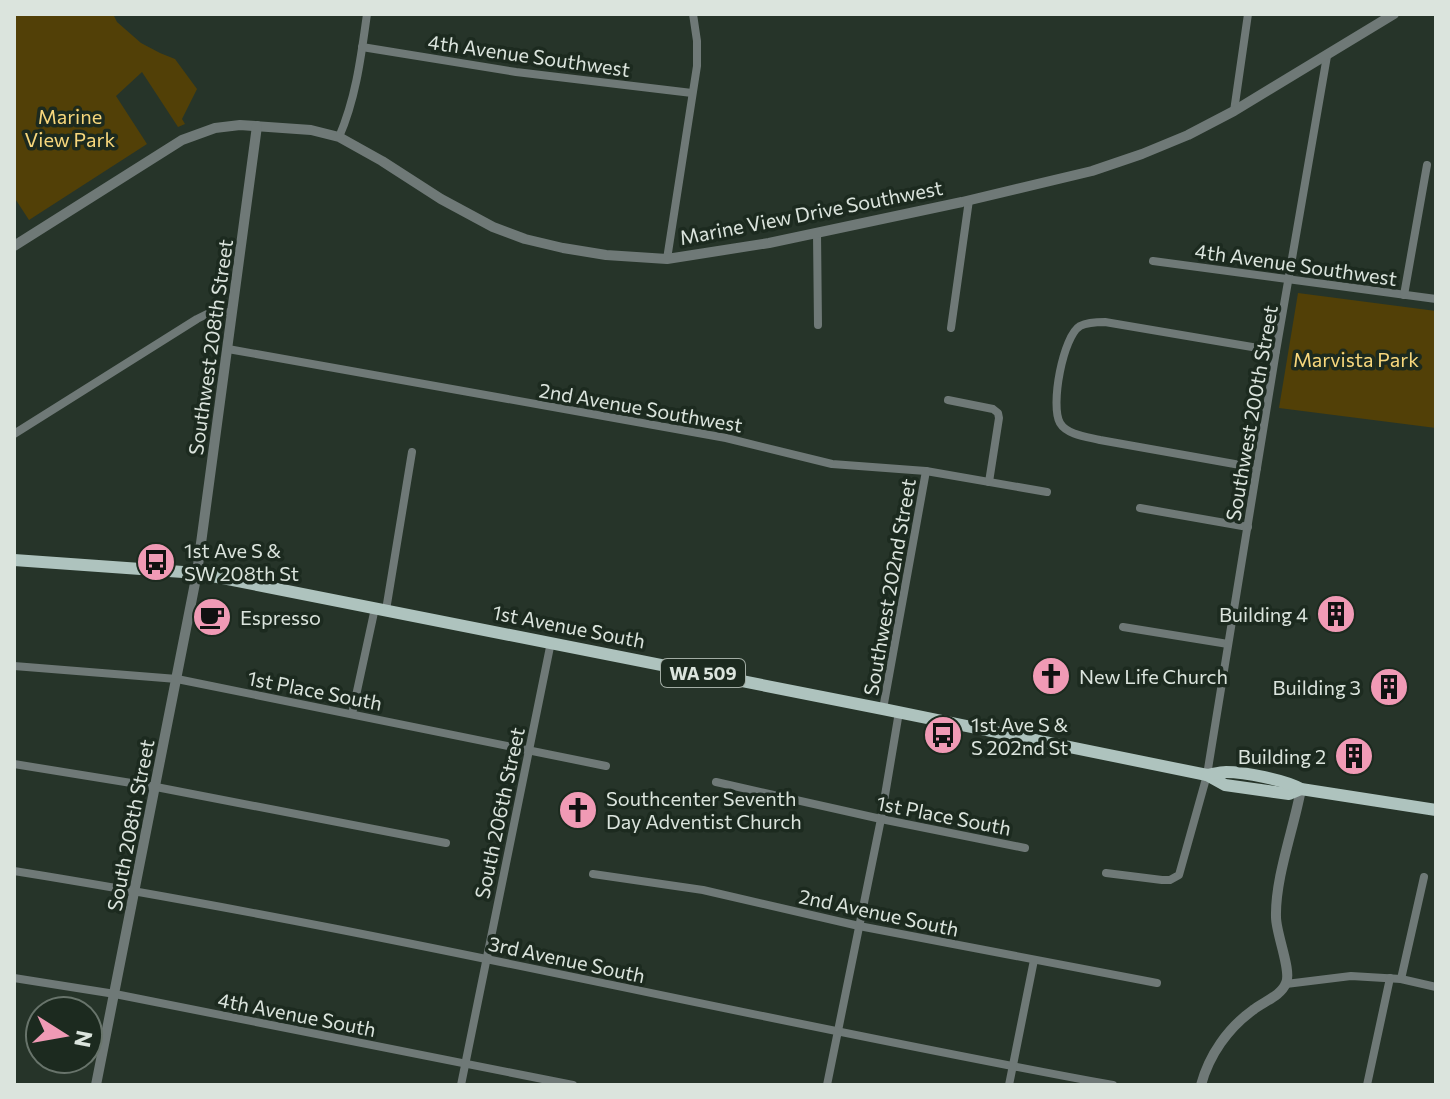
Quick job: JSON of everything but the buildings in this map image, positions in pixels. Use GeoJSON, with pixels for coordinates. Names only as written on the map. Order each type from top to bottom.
{"type":"FeatureCollection","features":[{"type":"Feature","properties":{"kind":"main road","name":"1st Avenue South"},"geometry":{"type":"LineString","coordinates":[[14,560],[197,573],[1207,775],[1225,785],[1289,794],[1301,789],[1436,810]]}},
{"type":"Feature","properties":{"kind":"street"},"geometry":{"type":"LineString","coordinates":[[339,137],[356,88],[367,14]]}},
{"type":"Feature","properties":{"kind":"street"},"geometry":{"type":"LineString","coordinates":[[667,259],[697,66],[693,14]]}},
{"type":"Feature","properties":{"kind":"street"},"geometry":{"type":"LineString","coordinates":[[1234,111],[1248,14]]}},
{"type":"Feature","properties":{"kind":"street","name":"Marine View Drive Southwest"},"geometry":{"type":"LineString","coordinates":[[14,246],[182,140],[215,128],[257,126],[311,130],[339,137],[441,199],[514,235],[606,255],[667,259],[817,233],[1092,171],[1188,135],[1234,111],[1394,14]]}},
{"type":"Feature","properties":{"kind":"street","name":"4th Avenue Southwest"},"geometry":{"type":"LineString","coordinates":[[362,47],[516,72],[692,93]]}},
{"type":"Feature","properties":{"kind":"street","name":"Southwest 200th Street"},"geometry":{"type":"LineString","coordinates":[[1106,873],[1162,880],[1179,875],[1207,775],[1327,56]]}},
{"type":"Feature","properties":{"kind":"street","name":"Southwest 208th Street"},"geometry":{"type":"LineString","coordinates":[[197,573],[257,126]]}},
{"type":"Feature","properties":{"kind":"street"},"geometry":{"type":"LineString","coordinates":[[1404,295],[1427,165]]}},
{"type":"Feature","properties":{"kind":"street"},"geometry":{"type":"LineString","coordinates":[[951,328],[969,200]]}},
{"type":"Feature","properties":{"kind":"street"},"geometry":{"type":"LineString","coordinates":[[817,233],[818,325]]}},
{"type":"Feature","properties":{"kind":"street","name":"4th Avenue Southwest"},"geometry":{"type":"LineString","coordinates":[[1153,261],[1436,299]]}},
{"type":"Feature","properties":{"kind":"street"},"geometry":{"type":"LineString","coordinates":[[14,434],[197,319],[209,313],[232,312]]}},
{"type":"Feature","properties":{"kind":"street"},"geometry":{"type":"LineString","coordinates":[[1257,468],[1092,438],[1070,431],[1061,425],[1057,400],[1068,342],[1080,326],[1090,322],[1276,351]]}},
{"type":"Feature","properties":{"kind":"street","name":"2nd Avenue Southwest"},"geometry":{"type":"LineString","coordinates":[[228,349],[726,438],[832,464],[926,471],[1047,492]]}},
{"type":"Feature","properties":{"kind":"street"},"geometry":{"type":"LineString","coordinates":[[948,400],[993,409],[998,413],[989,482]]}},
{"type":"Feature","properties":{"kind":"street"},"geometry":{"type":"LineString","coordinates":[[352,714],[381,609],[412,452]]}},
{"type":"Feature","properties":{"kind":"street","name":"Southwest 202nd Street"},"geometry":{"type":"LineString","coordinates":[[883,709],[926,471]]}},
{"type":"Feature","properties":{"kind":"street"},"geometry":{"type":"LineString","coordinates":[[1140,508],[1248,527]]}},
{"type":"Feature","properties":{"kind":"street","name":"South 208th Street"},"geometry":{"type":"LineString","coordinates":[[96,1085],[197,573]]}},
{"type":"Feature","properties":{"kind":"street"},"geometry":{"type":"LineString","coordinates":[[1123,627],[1228,644]]}},
{"type":"Feature","properties":{"kind":"street","name":"South 206th Street"},"geometry":{"type":"LineString","coordinates":[[461,1085],[551,642]]}},
{"type":"Feature","properties":{"kind":"street","name":"1st Place South"},"geometry":{"type":"LineString","coordinates":[[14,666],[177,679],[606,766]]}},
{"type":"Feature","properties":{"kind":"street"},"geometry":{"type":"LineString","coordinates":[[827,1085],[881,819],[899,712]]}},
{"type":"Feature","properties":{"kind":"street"},"geometry":{"type":"LineString","coordinates":[[14,764],[156,787],[446,843]]}},
{"type":"Feature","properties":{"kind":"street","name":"1st Place South"},"geometry":{"type":"LineString","coordinates":[[716,782],[1025,848]]}},
{"type":"Feature","properties":{"kind":"street"},"geometry":{"type":"LineString","coordinates":[[1201,1085],[1210,1059],[1224,1038],[1242,1018],[1277,994],[1286,984],[1287,969],[1277,932],[1276,911],[1301,789]]}},
{"type":"Feature","properties":{"kind":"street","name":"3rd Avenue South"},"geometry":{"type":"LineString","coordinates":[[14,871],[135,890],[486,958],[838,1032],[1113,1085]]}},
{"type":"Feature","properties":{"kind":"street","name":"2nd Avenue South"},"geometry":{"type":"LineString","coordinates":[[593,874],[703,890],[859,926],[1157,983]]}},
{"type":"Feature","properties":{"kind":"street"},"geometry":{"type":"LineString","coordinates":[[1401,979],[1424,877]]}},
{"type":"Feature","properties":{"kind":"street"},"geometry":{"type":"LineString","coordinates":[[1009,1085],[1034,960]]}},
{"type":"Feature","properties":{"kind":"street"},"geometry":{"type":"LineString","coordinates":[[1286,984],[1351,976],[1401,979],[1436,987]]}},
{"type":"Feature","properties":{"kind":"street","name":"4th Avenue South"},"geometry":{"type":"LineString","coordinates":[[14,978],[115,994],[573,1085]]}},
{"type":"Feature","properties":{"kind":"street"},"geometry":{"type":"LineString","coordinates":[[1367,1085],[1390,978]]}},
{"type":"Feature","properties":{"kind":"green space","name":"Marine View Park"},"geometry":{"type":"Polygon","coordinates":[[[14,14],[113,14],[117,22],[141,43],[175,59],[197,89],[182,119],[185,124],[178,127],[142,72],[116,96],[147,144],[29,220],[14,197],[14,14]]]}},
{"type":"Feature","properties":{"kind":"green space","name":"Marvista Park"},"geometry":{"type":"Polygon","coordinates":[[[1298,293],[1436,311],[1436,428],[1279,408],[1298,293]]]}},
{"type":"Feature","properties":{"kind":"place","name":"1st Ave S & SW 208th St"},"geometry":{"type":"Point","coordinates":[156,562]}},
{"type":"Feature","properties":{"kind":"place","name":"Building 4"},"geometry":{"type":"Point","coordinates":[1336,614]}},
{"type":"Feature","properties":{"kind":"place","name":"Espresso"},"geometry":{"type":"Point","coordinates":[212,617]}},
{"type":"Feature","properties":{"kind":"place","name":"New Life Church"},"geometry":{"type":"Point","coordinates":[1051,676]}},
{"type":"Feature","properties":{"kind":"place","name":"Building 3"},"geometry":{"type":"Point","coordinates":[1389,687]}},
{"type":"Feature","properties":{"kind":"place","name":"1st Ave S & S 202nd St"},"geometry":{"type":"Point","coordinates":[943,735]}},
{"type":"Feature","properties":{"kind":"place","name":"Building 2"},"geometry":{"type":"Point","coordinates":[1354,756]}},
{"type":"Feature","properties":{"kind":"place","name":"Southcenter Seventh Day Adventist Church"},"geometry":{"type":"Point","coordinates":[578,810]}}]}
